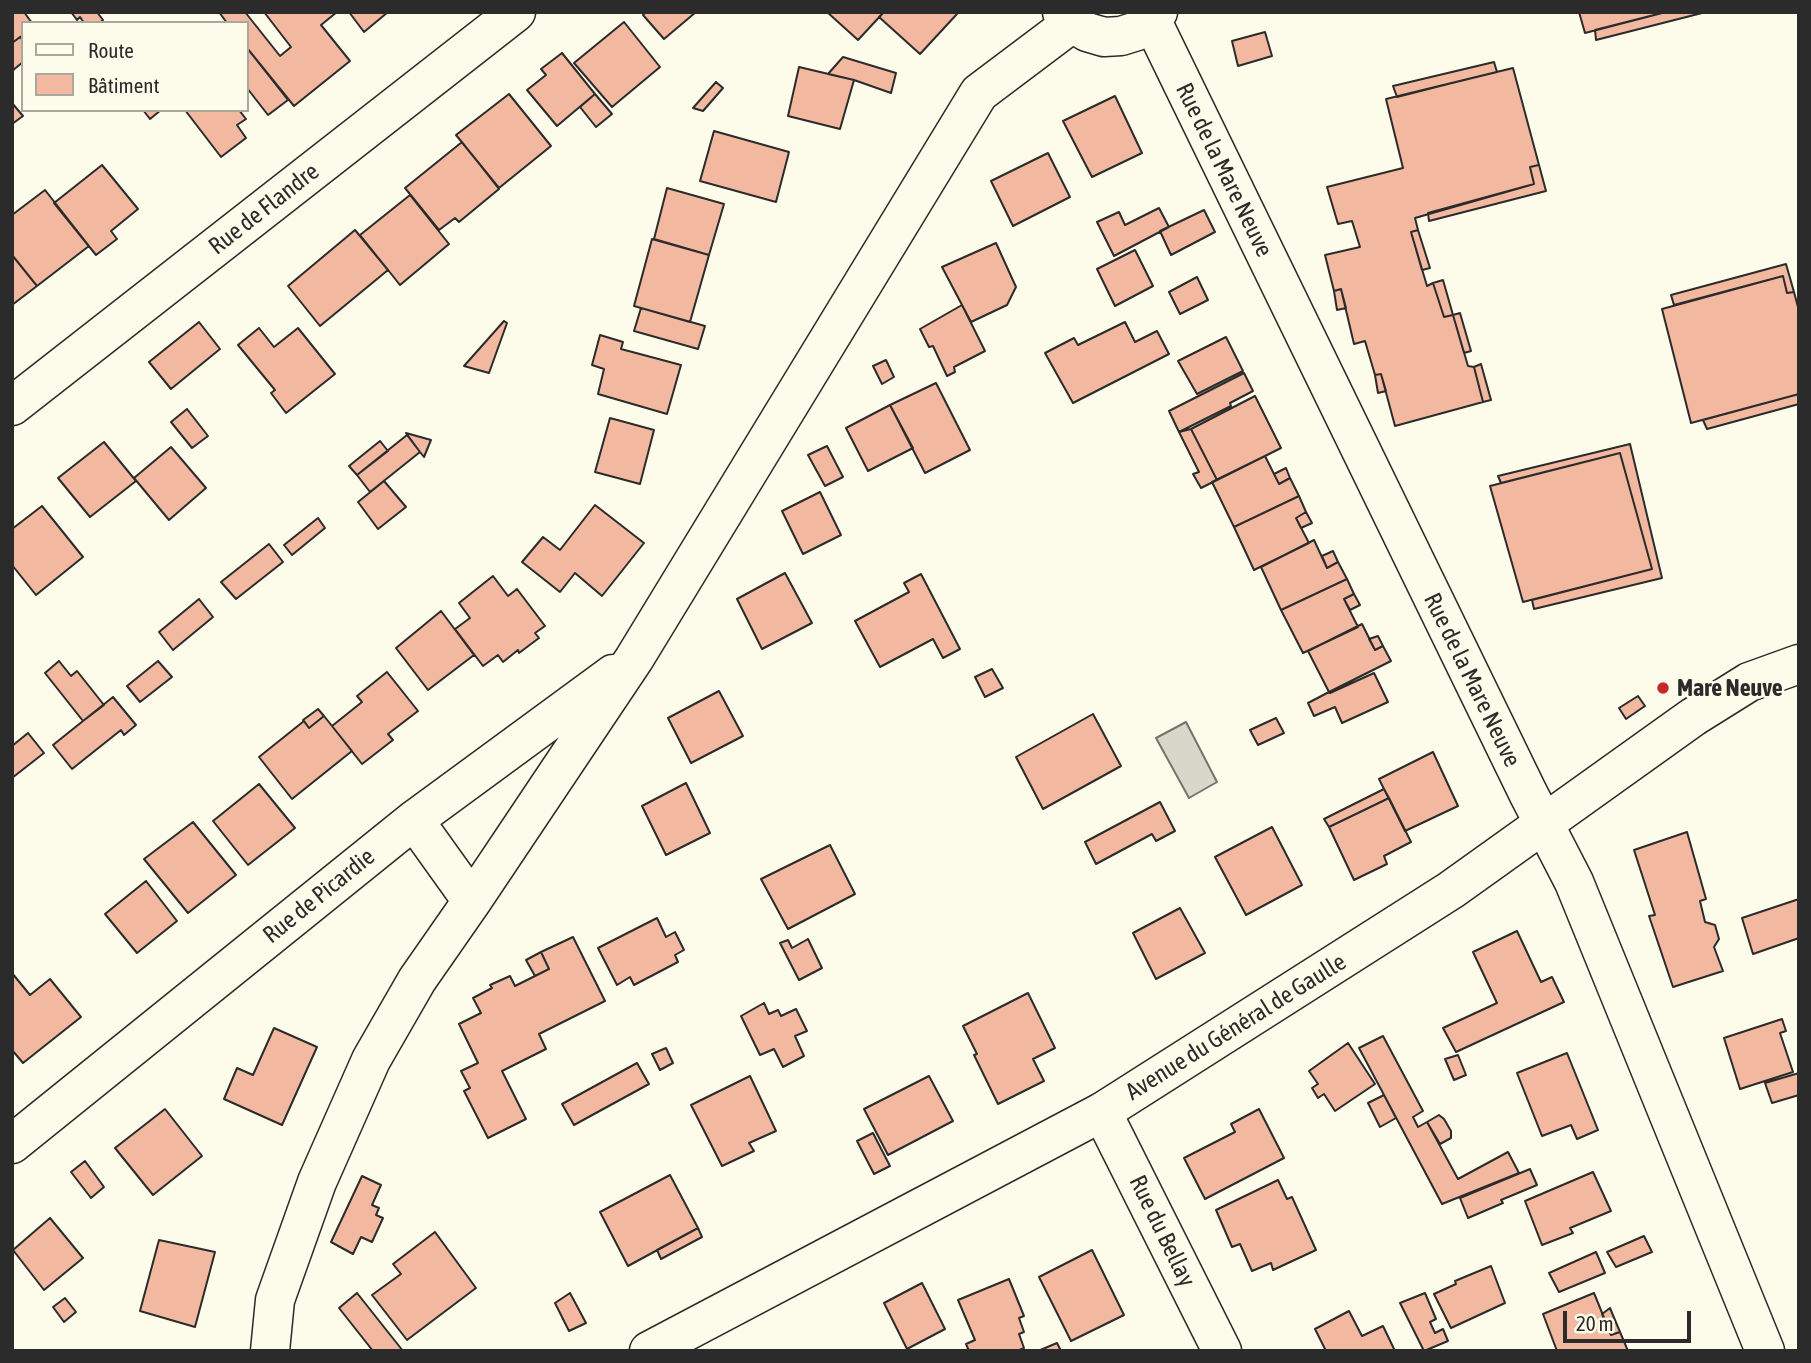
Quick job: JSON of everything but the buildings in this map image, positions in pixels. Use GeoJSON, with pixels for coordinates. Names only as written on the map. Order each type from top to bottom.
{"type":"FeatureCollection","features":[{"type":"Feature","properties":{"kind":"street","name":"Rue de Flandre"},"geometry":{"type":"LineString","coordinates":[[12,406],[516,12]]}},
{"type":"Feature","properties":{"kind":"street"},"geometry":{"type":"LineString","coordinates":[[270,1351],[275,1300],[317,1182],[370,1060],[417,979],[634,659],[979,93],[1067,18],[1087,32],[1104,37],[1137,31],[1155,17]]}},
{"type":"Feature","properties":{"kind":"street","name":"Rue de la Mare Neuve"},"geometry":{"type":"LineString","coordinates":[[1155,17],[1497,730],[1574,882],[1765,1351]]}},
{"type":"Feature","properties":{"kind":"street","name":"Rue de Picardie"},"geometry":{"type":"LineString","coordinates":[[12,1144],[414,820],[634,659]]}},
{"type":"Feature","properties":{"kind":"street","name":"Avenue du Général de Gaulle"},"geometry":{"type":"LineString","coordinates":[[652,1350],[1102,1112],[1451,890],[1704,710],[1749,682],[1799,664]]}},
{"type":"Feature","properties":{"kind":"street"},"geometry":{"type":"LineString","coordinates":[[414,820],[472,901]]}},
{"type":"Feature","properties":{"kind":"street","name":"Rue du Bellay"},"geometry":{"type":"LineString","coordinates":[[1102,1112],[1222,1351]]}},
{"type":"Feature","properties":{"kind":"shaded area"},"geometry":{"type":"Polygon","coordinates":[[[1186,722],[1217,782],[1189,798],[1156,738],[1186,722]]]}},
{"type":"Feature","properties":{"kind":"place","name":"Mare Neuve"},"geometry":{"type":"Point","coordinates":[1663,688]}}]}
